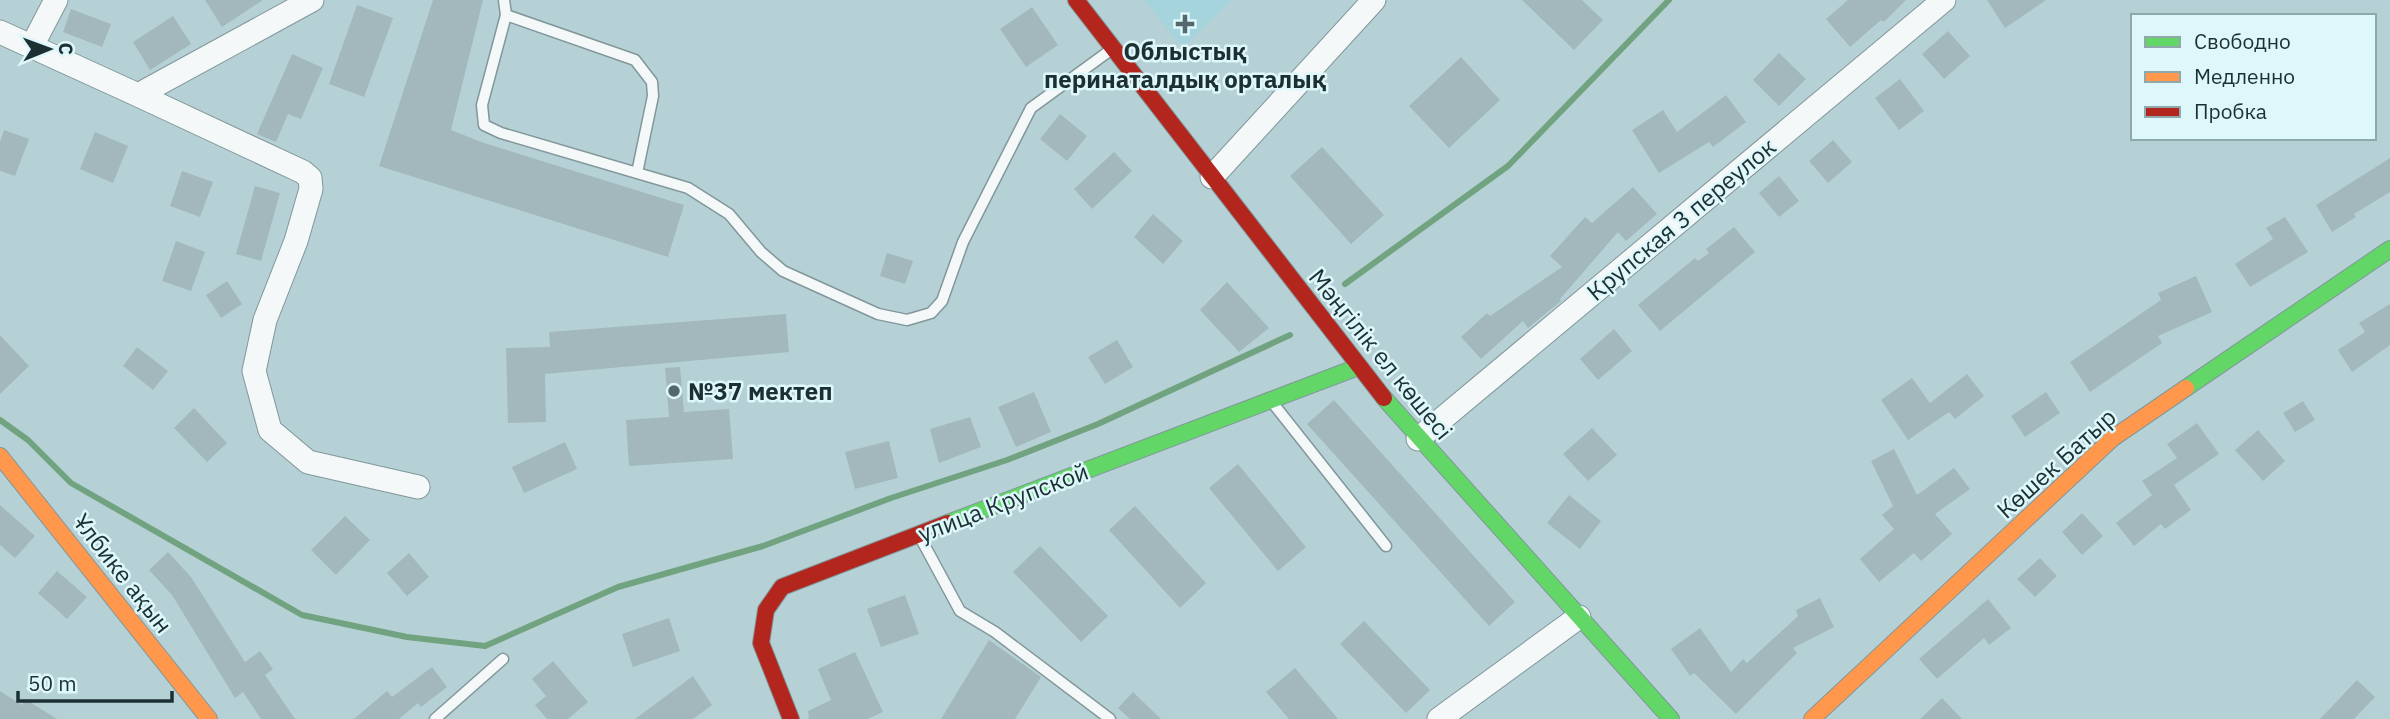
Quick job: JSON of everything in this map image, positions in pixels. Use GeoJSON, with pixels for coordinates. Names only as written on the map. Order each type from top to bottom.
{"type":"FeatureCollection","features":[{"type":"Feature","properties":{"kind":"street"},"geometry":{"type":"LineString","coordinates":[[32,46],[56,0]]}},
{"type":"Feature","properties":{"kind":"street"},"geometry":{"type":"LineString","coordinates":[[138,95],[312,0]]}},
{"type":"Feature","properties":{"kind":"street","name":"Мәңгілік ел көшесі"},"geometry":{"type":"LineString","coordinates":[[1076,0],[1358,367],[1418,439],[1671,719]]}},
{"type":"Feature","properties":{"kind":"street"},"geometry":{"type":"LineString","coordinates":[[1212,177],[1374,0]]}},
{"type":"Feature","properties":{"kind":"street","name":"Крупская 3 переулок"},"geometry":{"type":"LineString","coordinates":[[1418,439],[1944,0]]}},
{"type":"Feature","properties":{"kind":"street"},"geometry":{"type":"LineString","coordinates":[[0,32],[303,172],[310,178],[311,189],[296,241],[265,320],[254,371],[270,430],[308,462],[418,487]]}},
{"type":"Feature","properties":{"kind":"street","name":"Көшек Батыр"},"geometry":{"type":"LineString","coordinates":[[1812,719],[2113,438],[2390,249]]}},
{"type":"Feature","properties":{"kind":"street","name":"улица Крупской"},"geometry":{"type":"LineString","coordinates":[[791,719],[761,643],[765,610],[782,587],[1358,367]]}},
{"type":"Feature","properties":{"kind":"street","name":"Ұлбике ақын"},"geometry":{"type":"LineString","coordinates":[[3,463],[209,719]]}},
{"type":"Feature","properties":{"kind":"street"},"geometry":{"type":"LineString","coordinates":[[1439,719],[1579,617]]}},
{"type":"Feature","properties":{"kind":"lane"},"geometry":{"type":"LineString","coordinates":[[504,0],[506,15],[482,105],[484,125],[501,133],[688,188],[729,215],[761,252],[783,271],[878,314],[907,320],[932,313],[942,301],[963,242],[1031,108],[1114,47]]}},
{"type":"Feature","properties":{"kind":"lane"},"geometry":{"type":"LineString","coordinates":[[506,15],[635,60],[652,82],[653,96],[637,173]]}},
{"type":"Feature","properties":{"kind":"lane"},"geometry":{"type":"LineString","coordinates":[[1270,400],[1386,546]]}},
{"type":"Feature","properties":{"kind":"lane"},"geometry":{"type":"LineString","coordinates":[[919,534],[960,611],[1005,639],[1110,719]]}},
{"type":"Feature","properties":{"kind":"lane"},"geometry":{"type":"LineString","coordinates":[[435,719],[503,659]]}},
{"type":"Feature","properties":{"kind":"shaded area","name":"Облыстық перинаталдық орталық"},"geometry":{"type":"Polygon","coordinates":[[[1144,0],[1232,0],[1183,48],[1144,0]]]}},
{"type":"Feature","properties":{"kind":"building"},"geometry":{"type":"Polygon","coordinates":[[[205,0],[263,0],[222,27],[205,0]]]}},
{"type":"Feature","properties":{"kind":"building"},"geometry":{"type":"Polygon","coordinates":[[[433,0],[483,0],[451,130],[484,143],[684,205],[668,257],[379,166],[433,0]]]}},
{"type":"Feature","properties":{"kind":"building"},"geometry":{"type":"Polygon","coordinates":[[[1522,0],[1582,0],[1603,20],[1574,50],[1522,0]]]}},
{"type":"Feature","properties":{"kind":"building"},"geometry":{"type":"Polygon","coordinates":[[[1848,0],[1906,0],[1884,22],[1881,20],[1850,47],[1826,19],[1848,0]]]}},
{"type":"Feature","properties":{"kind":"building"},"geometry":{"type":"Polygon","coordinates":[[[1987,0],[2046,0],[2005,28],[1987,0]]]}},
{"type":"Feature","properties":{"kind":"building"},"geometry":{"type":"Polygon","coordinates":[[[357,5],[393,18],[364,97],[329,84],[357,5]]]}},
{"type":"Feature","properties":{"kind":"building"},"geometry":{"type":"Polygon","coordinates":[[[1032,7],[1058,45],[1026,67],[1000,29],[1032,7]]]}},
{"type":"Feature","properties":{"kind":"building"},"geometry":{"type":"Polygon","coordinates":[[[71,9],[111,24],[102,47],[63,32],[71,9]]]}},
{"type":"Feature","properties":{"kind":"building"},"geometry":{"type":"Polygon","coordinates":[[[173,16],[191,44],[150,70],[133,42],[173,16]]]}},
{"type":"Feature","properties":{"kind":"building"},"geometry":{"type":"Polygon","coordinates":[[[1948,31],[1970,56],[1944,79],[1922,54],[1948,31]]]}},
{"type":"Feature","properties":{"kind":"building"},"geometry":{"type":"Polygon","coordinates":[[[1779,53],[1806,79],[1779,106],[1753,80],[1779,53]]]}},
{"type":"Feature","properties":{"kind":"building"},"geometry":{"type":"Polygon","coordinates":[[[292,54],[323,68],[301,119],[288,114],[276,142],[257,134],[292,54]]]}},
{"type":"Feature","properties":{"kind":"building"},"geometry":{"type":"Polygon","coordinates":[[[1461,57],[1500,100],[1449,148],[1409,106],[1461,57]]]}},
{"type":"Feature","properties":{"kind":"building"},"geometry":{"type":"Polygon","coordinates":[[[1900,79],[1924,111],[1899,130],[1875,98],[1900,79]]]}},
{"type":"Feature","properties":{"kind":"building"},"geometry":{"type":"Polygon","coordinates":[[[1726,95],[1746,122],[1713,147],[1709,142],[1659,173],[1632,130],[1663,110],[1677,132],[1726,95]]]}},
{"type":"Feature","properties":{"kind":"building"},"geometry":{"type":"Polygon","coordinates":[[[1060,114],[1087,136],[1067,161],[1040,139],[1060,114]]]}},
{"type":"Feature","properties":{"kind":"building"},"geometry":{"type":"Polygon","coordinates":[[[4,130],[29,139],[15,176],[0,171],[0,142],[4,130]]]}},
{"type":"Feature","properties":{"kind":"building"},"geometry":{"type":"Polygon","coordinates":[[[95,132],[128,146],[113,183],[80,169],[95,132]]]}},
{"type":"Feature","properties":{"kind":"building"},"geometry":{"type":"Polygon","coordinates":[[[1833,140],[1852,162],[1828,183],[1809,161],[1833,140]]]}},
{"type":"Feature","properties":{"kind":"building"},"geometry":{"type":"Polygon","coordinates":[[[1322,147],[1384,215],[1351,244],[1290,176],[1322,147]]]}},
{"type":"Feature","properties":{"kind":"building"},"geometry":{"type":"Polygon","coordinates":[[[1114,152],[1132,171],[1092,209],[1074,189],[1114,152]]]}},
{"type":"Feature","properties":{"kind":"building"},"geometry":{"type":"Polygon","coordinates":[[[2390,158],[2390,192],[2354,214],[2356,217],[2332,232],[2316,205],[2390,158]]]}},
{"type":"Feature","properties":{"kind":"building"},"geometry":{"type":"Polygon","coordinates":[[[182,171],[213,182],[200,217],[170,206],[182,171]]]}},
{"type":"Feature","properties":{"kind":"building"},"geometry":{"type":"Polygon","coordinates":[[[1779,176],[1799,201],[1779,217],[1759,193],[1779,176]]]}},
{"type":"Feature","properties":{"kind":"building"},"geometry":{"type":"Polygon","coordinates":[[[255,186],[280,193],[261,261],[236,254],[255,186]]]}},
{"type":"Feature","properties":{"kind":"building"},"geometry":{"type":"Polygon","coordinates":[[[1633,187],[1657,214],[1626,241],[1618,232],[1561,301],[1528,328],[1523,321],[1481,359],[1461,337],[1487,313],[1490,316],[1562,267],[1550,256],[1585,217],[1592,223],[1633,187]]]}},
{"type":"Feature","properties":{"kind":"building"},"geometry":{"type":"Polygon","coordinates":[[[1153,214],[1183,241],[1163,264],[1134,237],[1153,214]]]}},
{"type":"Feature","properties":{"kind":"building"},"geometry":{"type":"Polygon","coordinates":[[[2285,217],[2308,252],[2250,287],[2235,264],[2273,239],[2266,228],[2285,217]]]}},
{"type":"Feature","properties":{"kind":"building"},"geometry":{"type":"Polygon","coordinates":[[[1734,227],[1755,252],[1660,331],[1638,305],[1695,258],[1698,261],[1709,253],[1706,249],[1734,227]]]}},
{"type":"Feature","properties":{"kind":"building"},"geometry":{"type":"Polygon","coordinates":[[[176,241],[205,252],[191,291],[162,281],[176,241]]]}},
{"type":"Feature","properties":{"kind":"building"},"geometry":{"type":"Polygon","coordinates":[[[887,253],[913,261],[905,284],[880,276],[887,253]]]}},
{"type":"Feature","properties":{"kind":"building"},"geometry":{"type":"Polygon","coordinates":[[[2196,276],[2212,312],[2158,336],[2162,343],[2090,392],[2070,362],[2161,300],[2158,293],[2196,276]]]}},
{"type":"Feature","properties":{"kind":"building"},"geometry":{"type":"Polygon","coordinates":[[[227,281],[242,304],[221,318],[206,295],[227,281]]]}},
{"type":"Feature","properties":{"kind":"building"},"geometry":{"type":"Polygon","coordinates":[[[1227,282],[1269,328],[1239,352],[1200,310],[1227,282]]]}},
{"type":"Feature","properties":{"kind":"building"},"geometry":{"type":"Polygon","coordinates":[[[2390,304],[2390,345],[2352,372],[2338,350],[2365,332],[2359,323],[2390,304]]]}},
{"type":"Feature","properties":{"kind":"building","name":"№37 мектеп"},"geometry":{"type":"Polygon","coordinates":[[[786,314],[789,352],[545,374],[546,422],[508,423],[506,348],[550,347],[549,332],[786,314]]]}},
{"type":"Feature","properties":{"kind":"building"},"geometry":{"type":"Polygon","coordinates":[[[1614,329],[1632,351],[1598,380],[1580,359],[1614,329]]]}},
{"type":"Feature","properties":{"kind":"building"},"geometry":{"type":"Polygon","coordinates":[[[0,335],[29,366],[0,394],[0,335]]]}},
{"type":"Feature","properties":{"kind":"building"},"geometry":{"type":"Polygon","coordinates":[[[1117,340],[1133,367],[1105,384],[1088,357],[1117,340]]]}},
{"type":"Feature","properties":{"kind":"building"},"geometry":{"type":"Polygon","coordinates":[[[137,347],[168,371],[153,390],[123,366],[137,347]]]}},
{"type":"Feature","properties":{"kind":"building"},"geometry":{"type":"Polygon","coordinates":[[[680,367],[684,412],[729,409],[733,459],[629,466],[626,420],[669,417],[665,368],[680,367]]]}},
{"type":"Feature","properties":{"kind":"building"},"geometry":{"type":"Polygon","coordinates":[[[1967,374],[1984,396],[1955,419],[1949,412],[1908,440],[1881,400],[1912,378],[1930,403],[1967,374]]]}},
{"type":"Feature","properties":{"kind":"building"},"geometry":{"type":"Polygon","coordinates":[[[1034,392],[1051,432],[1016,447],[998,407],[1034,392]]]}},
{"type":"Feature","properties":{"kind":"building"},"geometry":{"type":"Polygon","coordinates":[[[2046,392],[2060,413],[2025,437],[2011,416],[2046,392]]]}},
{"type":"Feature","properties":{"kind":"building"},"geometry":{"type":"Polygon","coordinates":[[[1334,400],[1515,602],[1489,626],[1307,424],[1334,400]]]}},
{"type":"Feature","properties":{"kind":"building"},"geometry":{"type":"Polygon","coordinates":[[[2303,401],[2315,420],[2295,432],[2283,413],[2303,401]]]}},
{"type":"Feature","properties":{"kind":"building"},"geometry":{"type":"Polygon","coordinates":[[[194,408],[227,443],[207,462],[174,428],[194,408]]]}},
{"type":"Feature","properties":{"kind":"building"},"geometry":{"type":"Polygon","coordinates":[[[970,417],[981,447],[939,463],[930,429],[970,417]]]}},
{"type":"Feature","properties":{"kind":"building"},"geometry":{"type":"Polygon","coordinates":[[[2197,423],[2219,454],[2174,485],[2191,510],[2165,529],[2161,524],[2134,546],[2116,523],[2152,495],[2142,481],[2177,458],[2167,444],[2197,423]]]}},
{"type":"Feature","properties":{"kind":"building"},"geometry":{"type":"Polygon","coordinates":[[[1592,428],[1617,455],[1588,481],[1563,454],[1592,428]]]}},
{"type":"Feature","properties":{"kind":"building"},"geometry":{"type":"Polygon","coordinates":[[[2258,430],[2285,461],[2263,481],[2235,450],[2258,430]]]}},
{"type":"Feature","properties":{"kind":"building"},"geometry":{"type":"Polygon","coordinates":[[[889,441],[898,478],[855,489],[845,452],[889,441]]]}},
{"type":"Feature","properties":{"kind":"building"},"geometry":{"type":"Polygon","coordinates":[[[565,442],[577,469],[524,493],[512,467],[565,442]]]}},
{"type":"Feature","properties":{"kind":"building"},"geometry":{"type":"Polygon","coordinates":[[[1894,449],[1917,495],[1954,468],[1970,489],[1935,514],[1952,534],[1921,561],[1914,553],[1879,582],[1860,559],[1894,529],[1882,515],[1893,506],[1871,461],[1894,449]]]}},
{"type":"Feature","properties":{"kind":"building"},"geometry":{"type":"Polygon","coordinates":[[[1238,464],[1306,547],[1278,571],[1209,488],[1238,464]]]}},
{"type":"Feature","properties":{"kind":"building"},"geometry":{"type":"Polygon","coordinates":[[[1569,495],[1601,521],[1580,549],[1547,523],[1569,495]]]}},
{"type":"Feature","properties":{"kind":"building"},"geometry":{"type":"Polygon","coordinates":[[[0,505],[35,536],[15,558],[0,545],[0,505]]]}},
{"type":"Feature","properties":{"kind":"building"},"geometry":{"type":"Polygon","coordinates":[[[1135,506],[1206,583],[1180,608],[1109,530],[1135,506]]]}},
{"type":"Feature","properties":{"kind":"building"},"geometry":{"type":"Polygon","coordinates":[[[2082,513],[2103,536],[2082,555],[2062,532],[2082,513]]]}},
{"type":"Feature","properties":{"kind":"building"},"geometry":{"type":"Polygon","coordinates":[[[345,516],[370,540],[336,575],[311,550],[345,516]]]}},
{"type":"Feature","properties":{"kind":"building"},"geometry":{"type":"Polygon","coordinates":[[[1040,546],[1108,616],[1081,642],[1013,572],[1040,546]]]}},
{"type":"Feature","properties":{"kind":"building"},"geometry":{"type":"Polygon","coordinates":[[[168,552],[191,577],[245,662],[260,651],[273,669],[265,675],[295,719],[261,719],[243,692],[235,698],[172,595],[149,570],[168,552]]]}},
{"type":"Feature","properties":{"kind":"building"},"geometry":{"type":"Polygon","coordinates":[[[409,553],[429,577],[407,596],[387,573],[409,553]]]}},
{"type":"Feature","properties":{"kind":"building"},"geometry":{"type":"Polygon","coordinates":[[[2040,558],[2057,576],[2035,597],[2017,579],[2040,558]]]}},
{"type":"Feature","properties":{"kind":"building"},"geometry":{"type":"Polygon","coordinates":[[[57,571],[87,597],[67,619],[38,593],[57,571]]]}},
{"type":"Feature","properties":{"kind":"building"},"geometry":{"type":"Polygon","coordinates":[[[905,595],[919,634],[881,647],[867,609],[905,595]]]}},
{"type":"Feature","properties":{"kind":"building"},"geometry":{"type":"Polygon","coordinates":[[[1820,598],[1834,627],[1793,648],[1797,653],[1736,714],[1694,673],[1690,676],[1671,649],[1700,628],[1731,672],[1743,659],[1747,663],[1798,616],[1796,610],[1820,598]]]}},
{"type":"Feature","properties":{"kind":"building"},"geometry":{"type":"Polygon","coordinates":[[[1988,599],[2011,628],[1989,645],[1984,638],[1937,679],[1919,659],[1988,599]]]}},
{"type":"Feature","properties":{"kind":"building"},"geometry":{"type":"Polygon","coordinates":[[[669,618],[680,651],[633,667],[622,634],[669,618]]]}},
{"type":"Feature","properties":{"kind":"building"},"geometry":{"type":"Polygon","coordinates":[[[1364,621],[1430,690],[1406,713],[1340,644],[1364,621]]]}},
{"type":"Feature","properties":{"kind":"building"},"geometry":{"type":"Polygon","coordinates":[[[989,640],[1041,677],[1015,719],[941,719],[989,640]]]}},
{"type":"Feature","properties":{"kind":"building"},"geometry":{"type":"Polygon","coordinates":[[[855,652],[883,712],[868,719],[809,719],[808,711],[831,700],[818,669],[855,652]]]}},
{"type":"Feature","properties":{"kind":"building"},"geometry":{"type":"Polygon","coordinates":[[[553,661],[588,702],[568,719],[547,719],[535,705],[546,696],[532,679],[553,661]]]}},
{"type":"Feature","properties":{"kind":"building"},"geometry":{"type":"Polygon","coordinates":[[[432,667],[447,687],[421,707],[418,703],[399,719],[354,719],[387,691],[392,697],[432,667]]]}},
{"type":"Feature","properties":{"kind":"building"},"geometry":{"type":"Polygon","coordinates":[[[1295,668],[1338,719],[1289,719],[1266,692],[1295,668]]]}},
{"type":"Feature","properties":{"kind":"building"},"geometry":{"type":"Polygon","coordinates":[[[693,676],[712,705],[693,719],[635,719],[693,676]]]}},
{"type":"Feature","properties":{"kind":"building"},"geometry":{"type":"Polygon","coordinates":[[[2357,680],[2375,697],[2354,719],[2320,719],[2357,680]]]}},
{"type":"Feature","properties":{"kind":"building"},"geometry":{"type":"Polygon","coordinates":[[[0,691],[22,705],[25,699],[57,719],[0,719],[0,691]]]}},
{"type":"Feature","properties":{"kind":"building"},"geometry":{"type":"Polygon","coordinates":[[[1133,692],[1161,719],[1130,719],[1118,708],[1133,692]]]}},
{"type":"Feature","properties":{"kind":"building"},"geometry":{"type":"Polygon","coordinates":[[[1942,698],[1962,719],[1920,719],[1942,698]]]}},
{"type":"Feature","properties":{"kind":"waterway"},"geometry":{"type":"LineString","coordinates":[[1345,284],[1508,166],[1669,0]]}},
{"type":"Feature","properties":{"kind":"waterway"},"geometry":{"type":"LineString","coordinates":[[0,420],[28,440],[71,483],[302,615],[407,637],[485,646],[618,587],[763,546],[891,498],[1007,460],[1098,424],[1290,335]]}},
{"type":"Feature","properties":{"kind":"traffic: fast"},"geometry":{"type":"LineString","coordinates":[[2186,388],[2390,249]]}},
{"type":"Feature","properties":{"kind":"traffic: fast"},"geometry":{"type":"LineString","coordinates":[[948,523],[1358,367]]}},
{"type":"Feature","properties":{"kind":"traffic: fast"},"geometry":{"type":"LineString","coordinates":[[1384,398],[1671,719]]}},
{"type":"Feature","properties":{"kind":"traffic: slow"},"geometry":{"type":"LineString","coordinates":[[1812,719],[2113,438],[2186,388]]}},
{"type":"Feature","properties":{"kind":"traffic: slow"},"geometry":{"type":"LineString","coordinates":[[0,456],[209,719]]}},
{"type":"Feature","properties":{"kind":"traffic: jam"},"geometry":{"type":"LineString","coordinates":[[1076,0],[1384,398]]}},
{"type":"Feature","properties":{"kind":"traffic: jam"},"geometry":{"type":"LineString","coordinates":[[791,719],[761,643],[766,610],[782,587],[948,523]]}},
{"type":"Feature","properties":{"kind":"place","name":"Облыстық перинаталдық орталық"},"geometry":{"type":"Point","coordinates":[1185,24]}},
{"type":"Feature","properties":{"kind":"place","name":"№37 мектеп"},"geometry":{"type":"Point","coordinates":[674,391]}}]}
